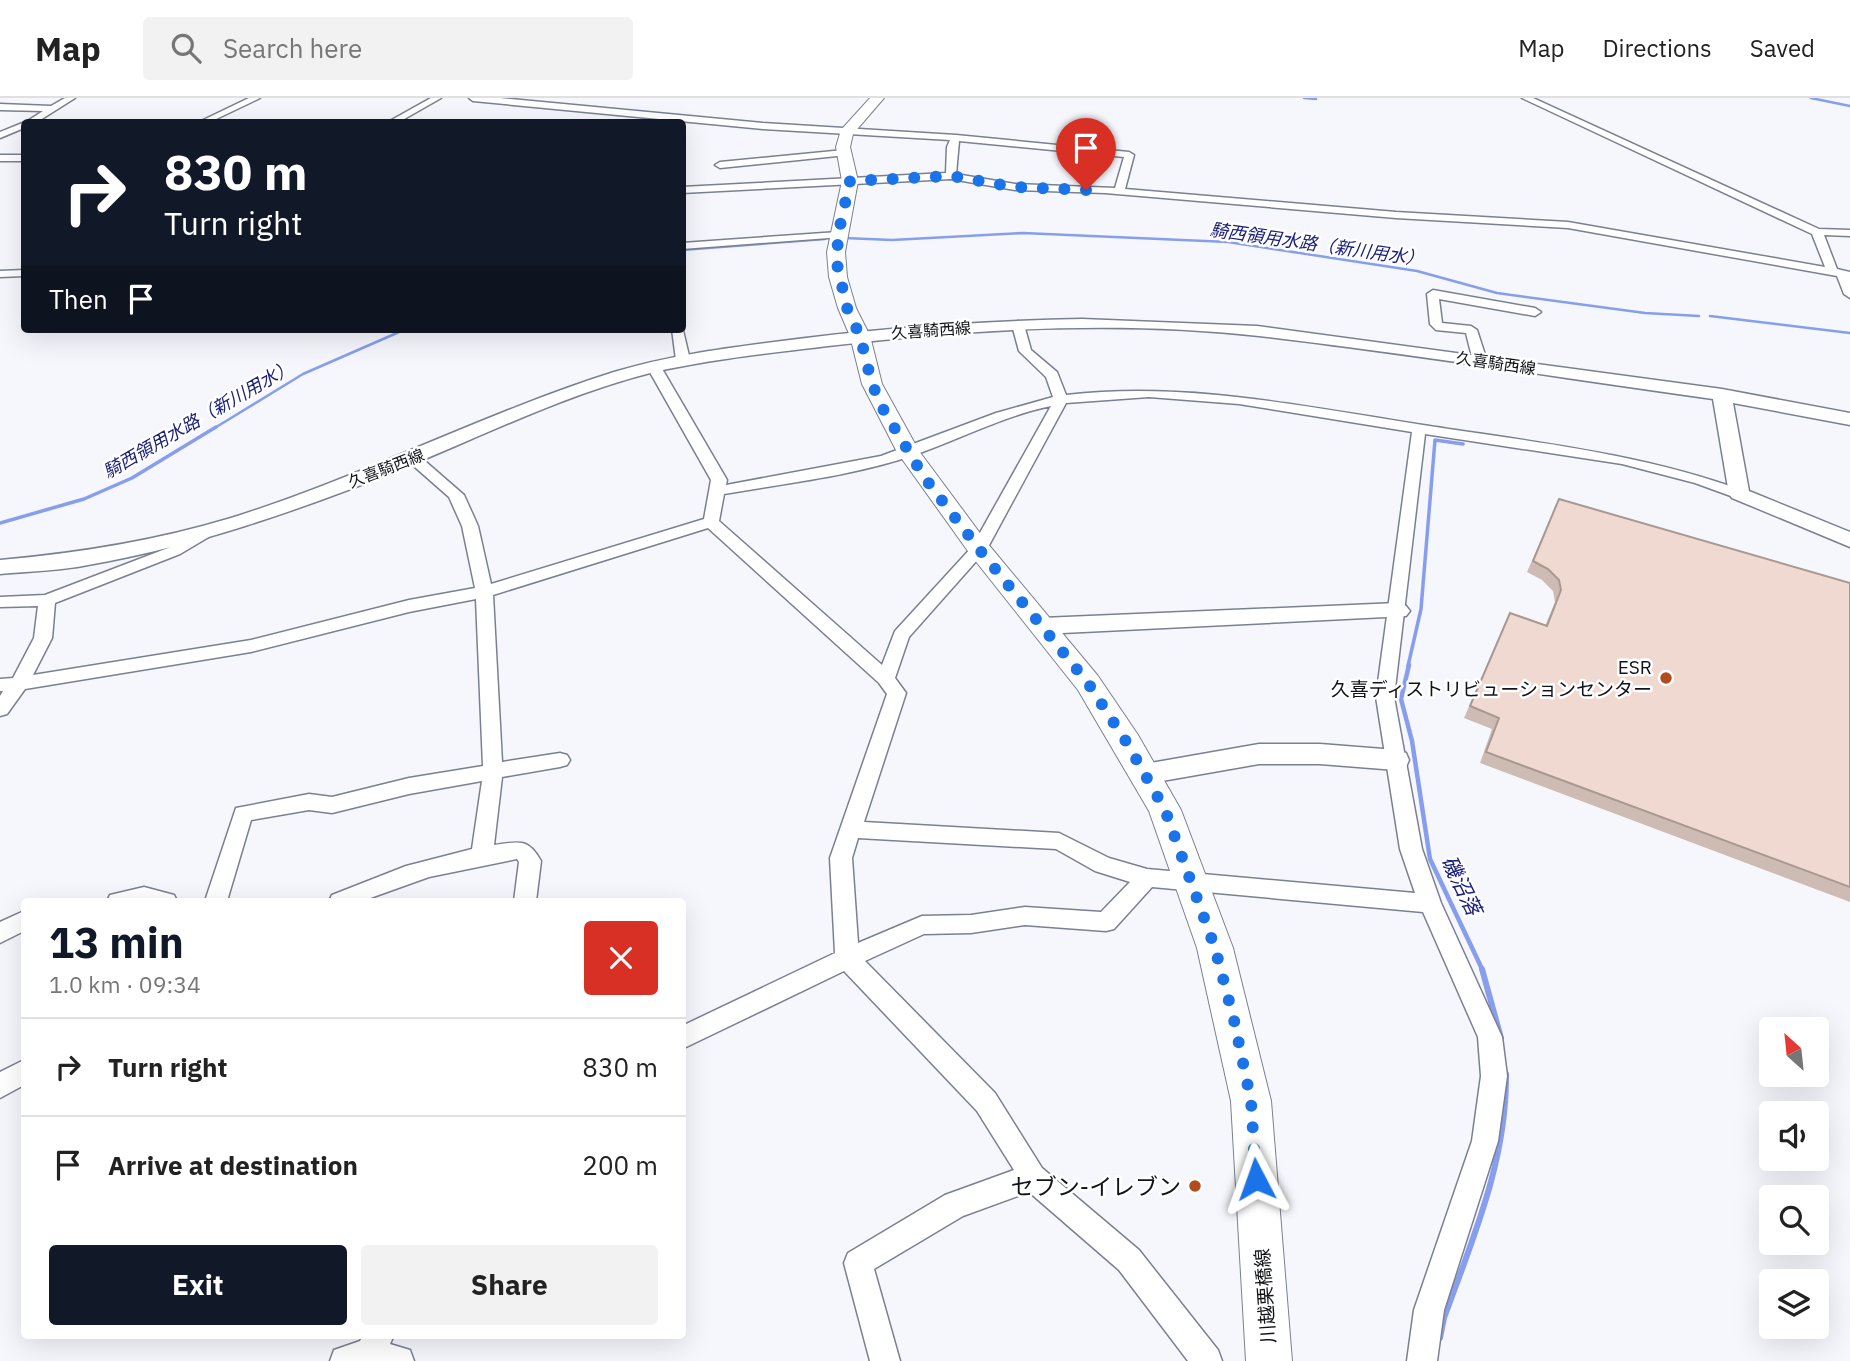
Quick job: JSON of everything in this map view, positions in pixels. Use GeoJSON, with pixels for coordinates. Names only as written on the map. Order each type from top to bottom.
{"type":"FeatureCollection","features":[{"type":"Feature","properties":{"kind":"main road"},"geometry":{"type":"LineString","coordinates":[[845,143],[877,98]]}},
{"type":"Feature","properties":{"kind":"main road","name":"川越栗橋線"},"geometry":{"type":"LineString","coordinates":[[845,143],[850,181],[838,235],[838,277],[847,308],[860,336],[872,384],[908,452],[979,549],[1088,683],[1145,774],[1165,810],[1215,948],[1251,1101],[1269,1361]]}},
{"type":"Feature","properties":{"kind":"main road","name":"久喜騎西線"},"geometry":{"type":"LineString","coordinates":[[0,567],[99,557],[204,535],[263,516],[580,391],[654,367],[683,360],[860,336],[1018,325],[1212,327],[1290,334],[1722,395],[1850,419]]}},
{"type":"Feature","properties":{"kind":"main road"},"geometry":{"type":"LineString","coordinates":[[1722,395],[1739,494],[1850,540]]}},
{"type":"Feature","properties":{"kind":"main road"},"geometry":{"type":"LineString","coordinates":[[1042,626],[1398,611]]}},
{"type":"Feature","properties":{"kind":"main road"},"geometry":{"type":"LineString","coordinates":[[1145,774],[1259,754],[1301,753],[1395,760]]}},
{"type":"Feature","properties":{"kind":"street"},"geometry":{"type":"LineString","coordinates":[[36,119],[71,98]]}},
{"type":"Feature","properties":{"kind":"street"},"geometry":{"type":"LineString","coordinates":[[210,119],[256,98]]}},
{"type":"Feature","properties":{"kind":"street"},"geometry":{"type":"LineString","coordinates":[[398,119],[437,98]]}},
{"type":"Feature","properties":{"kind":"street"},"geometry":{"type":"LineString","coordinates":[[472,98],[646,119]]}},
{"type":"Feature","properties":{"kind":"street"},"geometry":{"type":"LineString","coordinates":[[1526,98],[1817,232],[1850,233]]}},
{"type":"Feature","properties":{"kind":"street"},"geometry":{"type":"LineString","coordinates":[[0,107],[52,108]]}},
{"type":"Feature","properties":{"kind":"street"},"geometry":{"type":"LineString","coordinates":[[686,124],[845,143],[956,138],[1129,155],[1119,192]]}},
{"type":"Feature","properties":{"kind":"street"},"geometry":{"type":"LineString","coordinates":[[0,135],[21,126]]}},
{"type":"Feature","properties":{"kind":"street"},"geometry":{"type":"LineString","coordinates":[[951,176],[952,147],[956,138]]}},
{"type":"Feature","properties":{"kind":"street"},"geometry":{"type":"LineString","coordinates":[[720,165],[775,158],[845,143]]}},
{"type":"Feature","properties":{"kind":"street"},"geometry":{"type":"LineString","coordinates":[[0,158],[21,158]]}},
{"type":"Feature","properties":{"kind":"street"},"geometry":{"type":"LineString","coordinates":[[686,190],[951,176],[1015,187],[1119,192],[1576,226],[1841,273]]}},
{"type":"Feature","properties":{"kind":"street"},"geometry":{"type":"LineString","coordinates":[[1817,232],[1850,294]]}},
{"type":"Feature","properties":{"kind":"street"},"geometry":{"type":"LineString","coordinates":[[686,246],[838,235]]}},
{"type":"Feature","properties":{"kind":"street"},"geometry":{"type":"LineString","coordinates":[[0,274],[21,273]]}},
{"type":"Feature","properties":{"kind":"street"},"geometry":{"type":"LineString","coordinates":[[1480,361],[1471,330],[1440,327],[1436,324],[1433,294],[1535,312]]}},
{"type":"Feature","properties":{"kind":"street"},"geometry":{"type":"LineString","coordinates":[[886,679],[901,635],[979,549],[1061,400],[1052,376],[1025,351],[1018,325]]}},
{"type":"Feature","properties":{"kind":"street"},"geometry":{"type":"LineString","coordinates":[[679,333],[683,360]]}},
{"type":"Feature","properties":{"kind":"street"},"geometry":{"type":"LineString","coordinates":[[654,367],[719,480],[711,522]]}},
{"type":"Feature","properties":{"kind":"street"},"geometry":{"type":"LineString","coordinates":[[717,491],[867,464],[908,452],[993,418],[1061,400],[1116,393],[1168,393],[1295,405],[1419,429],[1582,452],[1700,478],[1739,494]]}},
{"type":"Feature","properties":{"kind":"street"},"geometry":{"type":"LineString","coordinates":[[1419,429],[1385,697],[1410,849],[1430,903],[1490,1037],[1494,1076],[1485,1141],[1429,1310],[1422,1361]]}},
{"type":"Feature","properties":{"kind":"street"},"geometry":{"type":"LineString","coordinates":[[412,458],[457,495],[470,526],[484,592],[493,771],[482,855]]}},
{"type":"Feature","properties":{"kind":"street"},"geometry":{"type":"LineString","coordinates":[[10,685],[251,646],[409,606],[484,592],[711,522]]}},
{"type":"Feature","properties":{"kind":"street"},"geometry":{"type":"LineString","coordinates":[[711,522],[886,679],[897,694],[841,858],[847,958],[986,1102],[1033,1177],[1129,1260],[1207,1361]]}},
{"type":"Feature","properties":{"kind":"street"},"geometry":{"type":"LineString","coordinates":[[0,602],[47,600],[174,551],[204,535]]}},
{"type":"Feature","properties":{"kind":"street"},"geometry":{"type":"LineString","coordinates":[[0,709],[10,685],[43,638],[47,600]]}},
{"type":"Feature","properties":{"kind":"street"},"geometry":{"type":"LineString","coordinates":[[217,898],[243,814],[309,802],[332,805],[409,786],[559,760]]}},
{"type":"Feature","properties":{"kind":"street"},"geometry":{"type":"LineString","coordinates":[[850,828],[1059,841],[1102,865],[1147,878],[1430,903]]}},
{"type":"Feature","properties":{"kind":"street"},"geometry":{"type":"LineString","coordinates":[[347,898],[434,867],[482,855],[522,850],[530,861],[525,898]]}},
{"type":"Feature","properties":{"kind":"street"},"geometry":{"type":"LineString","coordinates":[[686,1036],[922,925],[971,924],[1025,916],[1106,922],[1147,878]]}},
{"type":"Feature","properties":{"kind":"street"},"geometry":{"type":"LineString","coordinates":[[134,898],[153,898]]}},
{"type":"Feature","properties":{"kind":"street"},"geometry":{"type":"LineString","coordinates":[[0,933],[21,922]]}},
{"type":"Feature","properties":{"kind":"street"},"geometry":{"type":"LineString","coordinates":[[0,1086],[21,1074]]}},
{"type":"Feature","properties":{"kind":"street"},"geometry":{"type":"LineString","coordinates":[[885,1361],[858,1263],[955,1205],[1033,1177]]}},
{"type":"Feature","properties":{"kind":"street"},"geometry":{"type":"LineString","coordinates":[[365,1353],[400,1361]]}},
{"type":"Feature","properties":{"kind":"building","name":"ESR 久喜ディストリビューションセンター"},"geometry":{"type":"Polygon","coordinates":[[[1559,499],[1850,583],[1850,887],[1486,752],[1499,718],[1470,706],[1510,613],[1547,626],[1561,590],[1559,580],[1548,569],[1533,561],[1559,499]]]}},
{"type":"Feature","properties":{"kind":"waterway"},"geometry":{"type":"LineString","coordinates":[[1304,98],[1316,99]]}},
{"type":"Feature","properties":{"kind":"waterway"},"geometry":{"type":"LineString","coordinates":[[1811,98],[1850,106]]}},
{"type":"Feature","properties":{"kind":"waterway"},"geometry":{"type":"LineString","coordinates":[[0,138],[21,129]]}},
{"type":"Feature","properties":{"kind":"waterway","name":"騎西領用水路（新川用水）"},"geometry":{"type":"LineString","coordinates":[[844,238],[892,240],[1023,233],[1228,242],[1417,271],[1497,293],[1645,313],[1699,316]]}},
{"type":"Feature","properties":{"kind":"waterway","name":"騎西領用水路（新川用水）"},"geometry":{"type":"LineString","coordinates":[[686,250],[825,239]]}},
{"type":"Feature","properties":{"kind":"waterway","name":"騎西領用水路（新川用水）"},"geometry":{"type":"LineString","coordinates":[[1710,316],[1850,333]]}},
{"type":"Feature","properties":{"kind":"waterway","name":"騎西領用水路（新川用水）"},"geometry":{"type":"LineString","coordinates":[[213,429],[303,374],[397,333]]}},
{"type":"Feature","properties":{"kind":"waterway","name":"騎西領用水路（新川用水）"},"geometry":{"type":"LineString","coordinates":[[0,523],[84,499],[132,478],[216,427]]}},
{"type":"Feature","properties":{"kind":"waterway","name":"磯沼落"},"geometry":{"type":"LineString","coordinates":[[1408,666],[1421,609],[1435,440],[1463,444]]}},
{"type":"Feature","properties":{"kind":"waterway","name":"磯沼落"},"geometry":{"type":"LineString","coordinates":[[1409,665],[1401,699],[1412,741],[1430,859],[1483,971]]}},
{"type":"Feature","properties":{"kind":"waterway","name":"磯沼落"},"geometry":{"type":"LineString","coordinates":[[1482,969],[1501,1038]]}},
{"type":"Feature","properties":{"kind":"waterway","name":"磯沼落"},"geometry":{"type":"LineString","coordinates":[[1440,1338],[1444,1318],[1477,1228],[1494,1168],[1505,1106],[1506,1074]]}},
{"type":"Feature","properties":{"kind":"place","name":"ESR 久喜ディストリビューションセンター"},"geometry":{"type":"Point","coordinates":[1666,678]}},
{"type":"Feature","properties":{"kind":"place","name":"セブン-イレブン"},"geometry":{"type":"Point","coordinates":[1195,1186]}},
{"type":"Feature","properties":{"kind":"route"},"geometry":{"type":"LineString","coordinates":[[1086,190],[1015,187],[951,176],[850,181],[838,235],[838,277],[847,308],[860,336],[872,384],[908,452],[979,549],[1088,683],[1127,743],[1165,810],[1215,948],[1234,1020],[1251,1101],[1256,1179]]}}]}
